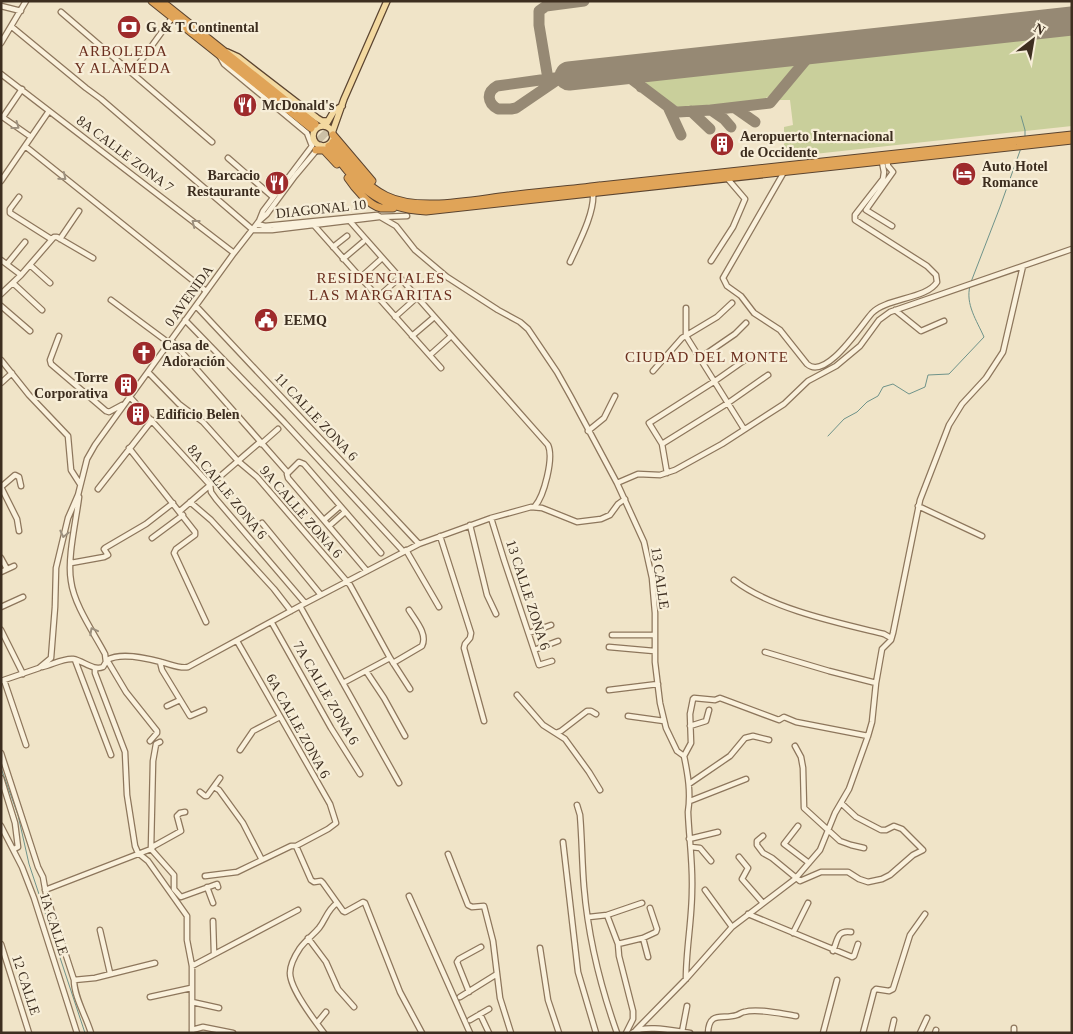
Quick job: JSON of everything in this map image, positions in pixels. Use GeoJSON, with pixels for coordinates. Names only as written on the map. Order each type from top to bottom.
{"type":"FeatureCollection","features":[{"type":"Feature","properties":{"kind":"highway"},"geometry":{"type":"LineString","coordinates":[[152,1],[172,18],[222,53]]}},
{"type":"Feature","properties":{"kind":"highway"},"geometry":{"type":"LineString","coordinates":[[161,1],[222,53],[316,126]]}},
{"type":"Feature","properties":{"kind":"highway"},"geometry":{"type":"LineString","coordinates":[[316,146],[324,150],[360,194],[375,206],[426,211],[884,161],[1072,135]]}},
{"type":"Feature","properties":{"kind":"highway"},"geometry":{"type":"LineString","coordinates":[[332,139],[350,174],[363,188],[378,199],[399,207]]}},
{"type":"Feature","properties":{"kind":"highway"},"geometry":{"type":"LineString","coordinates":[[332,139],[362,178],[374,189],[386,196],[408,203],[426,204],[1024,143],[1072,140]]}},
{"type":"Feature","properties":{"kind":"highway"},"geometry":{"type":"LineString","coordinates":[[593,193],[639,182]]}},
{"type":"Feature","properties":{"kind":"highway"},"geometry":{"type":"LineString","coordinates":[[593,193],[600,186]]}},
{"type":"Feature","properties":{"kind":"main road"},"geometry":{"type":"LineString","coordinates":[[342,106],[334,111],[328,121],[316,126],[314,131],[316,146],[329,144],[332,139],[342,106],[387,1]]}},
{"type":"Feature","properties":{"kind":"main road"},"geometry":{"type":"LineString","coordinates":[[222,53],[238,57],[317,118],[322,121],[328,121]]}},
{"type":"Feature","properties":{"kind":"main road"},"geometry":{"type":"LineString","coordinates":[[316,126],[328,128],[332,139]]}},
{"type":"Feature","properties":{"kind":"street"},"geometry":{"type":"LineString","coordinates":[[1,43],[26,1]]}},
{"type":"Feature","properties":{"kind":"street"},"geometry":{"type":"LineString","coordinates":[[1,6],[21,11]]}},
{"type":"Feature","properties":{"kind":"street"},"geometry":{"type":"LineString","coordinates":[[61,12],[212,142]]}},
{"type":"Feature","properties":{"kind":"street"},"geometry":{"type":"LineString","coordinates":[[132,73],[172,18]]}},
{"type":"Feature","properties":{"kind":"street"},"geometry":{"type":"LineString","coordinates":[[12,26],[101,99],[253,230]]}},
{"type":"Feature","properties":{"kind":"street"},"geometry":{"type":"LineString","coordinates":[[222,53],[224,64],[307,132],[316,146]]}},
{"type":"Feature","properties":{"kind":"street","name":"8A CALLE ZONA 7"},"geometry":{"type":"LineString","coordinates":[[1,74],[234,253]]}},
{"type":"Feature","properties":{"kind":"street"},"geometry":{"type":"LineString","coordinates":[[22,89],[2,116],[31,137]]}},
{"type":"Feature","properties":{"kind":"street"},"geometry":{"type":"LineString","coordinates":[[1,181],[49,111]]}},
{"type":"Feature","properties":{"kind":"street"},"geometry":{"type":"LineString","coordinates":[[25,146],[206,291]]}},
{"type":"Feature","properties":{"kind":"street"},"geometry":{"type":"LineString","coordinates":[[258,223],[261,214],[273,197],[316,146]]}},
{"type":"Feature","properties":{"kind":"street"},"geometry":{"type":"LineString","coordinates":[[258,223],[267,214],[316,146]]}},
{"type":"Feature","properties":{"kind":"street"},"geometry":{"type":"LineString","coordinates":[[228,158],[273,197]]}},
{"type":"Feature","properties":{"kind":"street"},"geometry":{"type":"LineString","coordinates":[[784,172],[723,278],[728,286],[741,296],[754,313],[780,330],[807,364],[810,367],[814,367],[837,356],[876,309],[926,291],[934,287],[937,282],[936,275],[927,266],[855,220],[855,215],[883,179],[884,161]]}},
{"type":"Feature","properties":{"kind":"street"},"geometry":{"type":"LineString","coordinates":[[884,161],[893,172],[866,210],[892,226]]}},
{"type":"Feature","properties":{"kind":"street"},"geometry":{"type":"LineString","coordinates":[[711,261],[733,227],[745,198],[727,178]]}},
{"type":"Feature","properties":{"kind":"street"},"geometry":{"type":"LineString","coordinates":[[570,262],[588,220],[593,202],[593,193]]}},
{"type":"Feature","properties":{"kind":"street"},"geometry":{"type":"LineString","coordinates":[[19,196],[10,209],[10,213],[94,258]]}},
{"type":"Feature","properties":{"kind":"street"},"geometry":{"type":"LineString","coordinates":[[1,294],[21,275],[79,211]]}},
{"type":"Feature","properties":{"kind":"street","name":"DIAGONAL 10"},"geometry":{"type":"LineString","coordinates":[[258,223],[265,226],[407,216]]}},
{"type":"Feature","properties":{"kind":"street","name":"13 CALLE"},"geometry":{"type":"LineString","coordinates":[[379,217],[394,225],[415,250],[447,277],[520,322],[528,329],[557,372],[617,483],[648,554],[654,598],[654,650],[664,721],[677,751],[684,756],[689,784],[690,801],[688,812],[692,888],[691,922],[686,953],[686,978]]}},
{"type":"Feature","properties":{"kind":"street"},"geometry":{"type":"LineString","coordinates":[[348,219],[548,445],[550,458],[543,495],[535,506]]}},
{"type":"Feature","properties":{"kind":"street","name":"0 AVENIDA"},"geometry":{"type":"LineString","coordinates":[[39,668],[51,656],[56,568],[68,518],[90,454],[206,291],[258,223]]}},
{"type":"Feature","properties":{"kind":"street"},"geometry":{"type":"LineString","coordinates":[[312,223],[441,368]]}},
{"type":"Feature","properties":{"kind":"street","name":"DIAGONAL 10"},"geometry":{"type":"LineString","coordinates":[[253,230],[272,230],[312,223]]}},
{"type":"Feature","properties":{"kind":"street"},"geometry":{"type":"LineString","coordinates":[[333,247],[347,236]]}},
{"type":"Feature","properties":{"kind":"street"},"geometry":{"type":"LineString","coordinates":[[7,264],[25,242]]}},
{"type":"Feature","properties":{"kind":"street"},"geometry":{"type":"LineString","coordinates":[[343,258],[363,242]]}},
{"type":"Feature","properties":{"kind":"street"},"geometry":{"type":"LineString","coordinates":[[617,483],[638,474],[660,476],[679,469],[744,430],[784,404],[808,381],[836,366],[862,344],[879,320],[895,310],[1072,249]]}},
{"type":"Feature","properties":{"kind":"street"},"geometry":{"type":"LineString","coordinates":[[1,260],[21,275]]}},
{"type":"Feature","properties":{"kind":"street"},"geometry":{"type":"LineString","coordinates":[[360,278],[380,260]]}},
{"type":"Feature","properties":{"kind":"street"},"geometry":{"type":"LineString","coordinates":[[30,265],[50,283]]}},
{"type":"Feature","properties":{"kind":"street"},"geometry":{"type":"LineString","coordinates":[[634,1031],[732,927],[795,879],[823,845],[835,813],[849,789],[872,722],[876,682],[882,650],[891,638],[918,506],[949,425],[962,404],[986,378],[1003,352],[1023,266]]}},
{"type":"Feature","properties":{"kind":"street"},"geometry":{"type":"LineString","coordinates":[[378,297],[397,280]]}},
{"type":"Feature","properties":{"kind":"street"},"geometry":{"type":"LineString","coordinates":[[13,283],[42,310]]}},
{"type":"Feature","properties":{"kind":"street"},"geometry":{"type":"LineString","coordinates":[[110,300],[170,341],[288,474],[367,571]]}},
{"type":"Feature","properties":{"kind":"street"},"geometry":{"type":"LineString","coordinates":[[395,317],[414,300]]}},
{"type":"Feature","properties":{"kind":"street"},"geometry":{"type":"LineString","coordinates":[[653,371],[681,339],[717,317],[732,303]]}},
{"type":"Feature","properties":{"kind":"street"},"geometry":{"type":"LineString","coordinates":[[1,306],[30,331]]}},
{"type":"Feature","properties":{"kind":"street","name":"11 CALLE ZONA 6"},"geometry":{"type":"LineString","coordinates":[[196,306],[418,544]]}},
{"type":"Feature","properties":{"kind":"street"},"geometry":{"type":"LineString","coordinates":[[686,308],[686,336],[744,430]]}},
{"type":"Feature","properties":{"kind":"street"},"geometry":{"type":"LineString","coordinates":[[895,310],[921,331],[944,321]]}},
{"type":"Feature","properties":{"kind":"street"},"geometry":{"type":"LineString","coordinates":[[412,336],[432,319]]}},
{"type":"Feature","properties":{"kind":"street"},"geometry":{"type":"LineString","coordinates":[[186,320],[405,550],[439,607]]}},
{"type":"Feature","properties":{"kind":"street"},"geometry":{"type":"LineString","coordinates":[[700,358],[735,334],[746,322]]}},
{"type":"Feature","properties":{"kind":"street"},"geometry":{"type":"LineString","coordinates":[[59,336],[50,360],[51,364],[106,411],[110,412],[124,405]]}},
{"type":"Feature","properties":{"kind":"street"},"geometry":{"type":"LineString","coordinates":[[430,355],[449,338]]}},
{"type":"Feature","properties":{"kind":"street"},"geometry":{"type":"LineString","coordinates":[[667,472],[662,444],[649,423],[752,355]]}},
{"type":"Feature","properties":{"kind":"street"},"geometry":{"type":"LineString","coordinates":[[1,360],[29,395],[68,436],[71,470],[80,486]]}},
{"type":"Feature","properties":{"kind":"street","name":"9A CALLE ZONA 6"},"geometry":{"type":"LineString","coordinates":[[148,372],[179,404],[200,419],[238,461],[261,482],[350,586],[390,658],[410,689]]}},
{"type":"Feature","properties":{"kind":"street"},"geometry":{"type":"LineString","coordinates":[[1,383],[12,373]]}},
{"type":"Feature","properties":{"kind":"street"},"geometry":{"type":"LineString","coordinates":[[662,444],[728,403],[768,375]]}},
{"type":"Feature","properties":{"kind":"street","name":"8A CALLE ZONA 6"},"geometry":{"type":"LineString","coordinates":[[130,396],[210,485],[211,492],[216,499],[302,604],[399,784]]}},
{"type":"Feature","properties":{"kind":"street"},"geometry":{"type":"LineString","coordinates":[[588,431],[604,418],[616,396]]}},
{"type":"Feature","properties":{"kind":"street"},"geometry":{"type":"LineString","coordinates":[[98,489],[152,420]]}},
{"type":"Feature","properties":{"kind":"street"},"geometry":{"type":"LineString","coordinates":[[152,538],[181,513],[190,502],[278,429]]}},
{"type":"Feature","properties":{"kind":"street"},"geometry":{"type":"LineString","coordinates":[[129,448],[196,534],[174,551],[206,622]]}},
{"type":"Feature","properties":{"kind":"street"},"geometry":{"type":"LineString","coordinates":[[288,474],[298,463],[302,462],[380,553]]}},
{"type":"Feature","properties":{"kind":"street"},"geometry":{"type":"LineString","coordinates":[[19,531],[17,520],[1,487],[15,475],[19,477],[21,486]]}},
{"type":"Feature","properties":{"kind":"street","name":"0 AVENIDA"},"geometry":{"type":"LineString","coordinates":[[80,486],[70,580],[74,596],[106,660],[126,692],[157,731],[150,740]]}},
{"type":"Feature","properties":{"kind":"street"},"geometry":{"type":"LineString","coordinates":[[26,745],[3,681],[67,660],[75,660],[95,669],[103,667],[106,660],[123,657],[160,662],[185,668],[272,623],[302,604],[346,583],[418,544],[470,525],[535,506],[570,520],[583,522],[608,516],[625,499]]}},
{"type":"Feature","properties":{"kind":"street"},"geometry":{"type":"LineString","coordinates":[[190,502],[211,520],[291,610]]}},
{"type":"Feature","properties":{"kind":"street"},"geometry":{"type":"LineString","coordinates":[[71,563],[104,558],[108,555],[104,548],[146,524],[173,504]]}},
{"type":"Feature","properties":{"kind":"street"},"geometry":{"type":"LineString","coordinates":[[324,520],[340,506]]}},
{"type":"Feature","properties":{"kind":"street"},"geometry":{"type":"LineString","coordinates":[[918,506],[982,536]]}},
{"type":"Feature","properties":{"kind":"street"},"geometry":{"type":"LineString","coordinates":[[329,526],[345,512]]}},
{"type":"Feature","properties":{"kind":"street","name":"13 CALLE ZONA 6"},"geometry":{"type":"LineString","coordinates":[[492,518],[539,665],[552,661]]}},
{"type":"Feature","properties":{"kind":"street"},"geometry":{"type":"LineString","coordinates":[[262,523],[321,595]]}},
{"type":"Feature","properties":{"kind":"street"},"geometry":{"type":"LineString","coordinates":[[470,525],[487,595],[496,614]]}},
{"type":"Feature","properties":{"kind":"street"},"geometry":{"type":"LineString","coordinates":[[440,536],[471,634],[464,648],[484,721]]}},
{"type":"Feature","properties":{"kind":"street"},"geometry":{"type":"LineString","coordinates":[[1,558],[7,569]]}},
{"type":"Feature","properties":{"kind":"street"},"geometry":{"type":"LineString","coordinates":[[1,572],[14,566]]}},
{"type":"Feature","properties":{"kind":"street"},"geometry":{"type":"LineString","coordinates":[[734,580],[750,592],[793,608],[822,618],[884,634],[891,638]]}},
{"type":"Feature","properties":{"kind":"street"},"geometry":{"type":"LineString","coordinates":[[1,607],[23,597]]}},
{"type":"Feature","properties":{"kind":"street"},"geometry":{"type":"LineString","coordinates":[[394,664],[422,646],[424,642],[423,634],[409,610]]}},
{"type":"Feature","properties":{"kind":"street","name":"7A CALLE ZONA 6"},"geometry":{"type":"LineString","coordinates":[[272,623],[360,774]]}},
{"type":"Feature","properties":{"kind":"street"},"geometry":{"type":"LineString","coordinates":[[529,633],[551,625]]}},
{"type":"Feature","properties":{"kind":"street"},"geometry":{"type":"LineString","coordinates":[[1,630],[23,674]]}},
{"type":"Feature","properties":{"kind":"street"},"geometry":{"type":"LineString","coordinates":[[612,635],[654,635]]}},
{"type":"Feature","properties":{"kind":"street","name":"6A CALLE ZONA 6"},"geometry":{"type":"LineString","coordinates":[[237,641],[330,804],[336,824],[296,846]]}},
{"type":"Feature","properties":{"kind":"street"},"geometry":{"type":"LineString","coordinates":[[534,650],[558,641]]}},
{"type":"Feature","properties":{"kind":"street"},"geometry":{"type":"LineString","coordinates":[[609,647],[654,650]]}},
{"type":"Feature","properties":{"kind":"street"},"geometry":{"type":"LineString","coordinates":[[765,652],[829,671],[876,682]]}},
{"type":"Feature","properties":{"kind":"street"},"geometry":{"type":"LineString","coordinates":[[343,683],[390,658]]}},
{"type":"Feature","properties":{"kind":"street"},"geometry":{"type":"LineString","coordinates":[[75,660],[111,754]]}},
{"type":"Feature","properties":{"kind":"street"},"geometry":{"type":"LineString","coordinates":[[160,662],[162,670],[190,716],[204,710]]}},
{"type":"Feature","properties":{"kind":"street"},"geometry":{"type":"LineString","coordinates":[[95,669],[99,685],[124,752],[126,795],[132,832],[138,853],[146,858],[185,912],[187,919],[192,966],[192,1031],[203,1027],[233,1033]]}},
{"type":"Feature","properties":{"kind":"street"},"geometry":{"type":"LineString","coordinates":[[366,671],[384,698],[405,736]]}},
{"type":"Feature","properties":{"kind":"street"},"geometry":{"type":"LineString","coordinates":[[609,690],[658,684]]}},
{"type":"Feature","properties":{"kind":"street"},"geometry":{"type":"LineString","coordinates":[[517,695],[543,725],[565,739],[600,790]]}},
{"type":"Feature","properties":{"kind":"street"},"geometry":{"type":"LineString","coordinates":[[684,756],[691,743],[690,726],[693,699],[715,700],[719,698],[778,720],[784,717],[796,722],[868,736]]}},
{"type":"Feature","properties":{"kind":"street"},"geometry":{"type":"LineString","coordinates":[[167,706],[180,700]]}},
{"type":"Feature","properties":{"kind":"street"},"geometry":{"type":"LineString","coordinates":[[690,726],[706,721],[709,710]]}},
{"type":"Feature","properties":{"kind":"street"},"geometry":{"type":"LineString","coordinates":[[556,733],[587,711],[596,714]]}},
{"type":"Feature","properties":{"kind":"street"},"geometry":{"type":"LineString","coordinates":[[628,716],[664,721]]}},
{"type":"Feature","properties":{"kind":"street"},"geometry":{"type":"LineString","coordinates":[[240,750],[253,731],[280,717]]}},
{"type":"Feature","properties":{"kind":"street"},"geometry":{"type":"LineString","coordinates":[[689,784],[730,756],[745,738],[753,736],[769,740]]}},
{"type":"Feature","properties":{"kind":"street"},"geometry":{"type":"LineString","coordinates":[[160,742],[156,744],[153,761],[151,849],[174,875],[174,888],[180,897],[217,884],[218,887]]}},
{"type":"Feature","properties":{"kind":"street"},"geometry":{"type":"LineString","coordinates":[[795,746],[801,757],[803,768],[804,808],[842,842],[864,848]]}},
{"type":"Feature","properties":{"kind":"street"},"geometry":{"type":"LineString","coordinates":[[1,753],[38,867],[43,877],[76,991],[91,1033]]}},
{"type":"Feature","properties":{"kind":"street"},"geometry":{"type":"LineString","coordinates":[[1,778],[15,823],[18,847],[14,850]]}},
{"type":"Feature","properties":{"kind":"street"},"geometry":{"type":"LineString","coordinates":[[200,792],[206,797],[220,778]]}},
{"type":"Feature","properties":{"kind":"street"},"geometry":{"type":"LineString","coordinates":[[690,801],[746,780]]}},
{"type":"Feature","properties":{"kind":"street"},"geometry":{"type":"LineString","coordinates":[[214,788],[219,790],[243,823],[262,860]]}},
{"type":"Feature","properties":{"kind":"street"},"geometry":{"type":"LineString","coordinates":[[763,836],[758,841],[759,848],[800,882],[821,872],[848,872],[863,881],[872,882],[887,878],[912,856],[923,850],[900,828],[894,826],[881,830],[856,817],[841,803]]}},
{"type":"Feature","properties":{"kind":"street"},"geometry":{"type":"LineString","coordinates":[[578,805],[584,889],[595,951],[610,1014],[617,1033]]}},
{"type":"Feature","properties":{"kind":"street"},"geometry":{"type":"LineString","coordinates":[[46,890],[151,849],[181,831],[178,816],[185,812]]}},
{"type":"Feature","properties":{"kind":"street","name":"1A CALLE"},"geometry":{"type":"LineString","coordinates":[[1,826],[14,850],[34,898],[77,1033]]}},
{"type":"Feature","properties":{"kind":"street"},"geometry":{"type":"LineString","coordinates":[[798,826],[784,844],[809,863]]}},
{"type":"Feature","properties":{"kind":"street"},"geometry":{"type":"LineString","coordinates":[[689,839],[718,832]]}},
{"type":"Feature","properties":{"kind":"street"},"geometry":{"type":"LineString","coordinates":[[563,842],[578,972],[596,1033]]}},
{"type":"Feature","properties":{"kind":"street"},"geometry":{"type":"LineString","coordinates":[[205,876],[236,873],[291,846],[296,846],[311,880],[321,881],[344,912],[363,902],[366,903],[400,992],[422,1033]]}},
{"type":"Feature","properties":{"kind":"street"},"geometry":{"type":"LineString","coordinates":[[690,847],[700,848],[711,861]]}},
{"type":"Feature","properties":{"kind":"street"},"geometry":{"type":"LineString","coordinates":[[448,854],[468,905],[471,907],[484,906],[491,931],[500,998],[511,1033]]}},
{"type":"Feature","properties":{"kind":"street"},"geometry":{"type":"LineString","coordinates":[[739,856],[748,868],[742,878],[763,903]]}},
{"type":"Feature","properties":{"kind":"street"},"geometry":{"type":"LineString","coordinates":[[207,888],[213,903]]}},
{"type":"Feature","properties":{"kind":"street"},"geometry":{"type":"LineString","coordinates":[[705,890],[732,927]]}},
{"type":"Feature","properties":{"kind":"street"},"geometry":{"type":"LineString","coordinates":[[409,896],[470,1033]]}},
{"type":"Feature","properties":{"kind":"street"},"geometry":{"type":"LineString","coordinates":[[324,1033],[301,1001],[290,975],[296,955],[308,938],[320,927],[328,911],[337,903]]}},
{"type":"Feature","properties":{"kind":"street"},"geometry":{"type":"LineString","coordinates":[[589,918],[607,915],[642,903]]}},
{"type":"Feature","properties":{"kind":"street"},"geometry":{"type":"LineString","coordinates":[[793,933],[808,903]]}},
{"type":"Feature","properties":{"kind":"street"},"geometry":{"type":"LineString","coordinates":[[618,944],[643,938],[657,931],[650,908]]}},
{"type":"Feature","properties":{"kind":"street"},"geometry":{"type":"LineString","coordinates":[[192,966],[298,910]]}},
{"type":"Feature","properties":{"kind":"street"},"geometry":{"type":"LineString","coordinates":[[748,914],[833,951],[853,957],[858,944]]}},
{"type":"Feature","properties":{"kind":"street"},"geometry":{"type":"LineString","coordinates":[[863,1033],[874,991],[876,989],[889,991],[893,989],[910,935],[925,914]]}},
{"type":"Feature","properties":{"kind":"street"},"geometry":{"type":"LineString","coordinates":[[607,915],[618,944],[619,956],[633,1012],[633,1019],[626,1033]]}},
{"type":"Feature","properties":{"kind":"street"},"geometry":{"type":"LineString","coordinates":[[212,921],[214,953]]}},
{"type":"Feature","properties":{"kind":"street"},"geometry":{"type":"LineString","coordinates":[[100,930],[110,973]]}},
{"type":"Feature","properties":{"kind":"street"},"geometry":{"type":"LineString","coordinates":[[833,951],[841,933],[844,931],[851,932]]}},
{"type":"Feature","properties":{"kind":"street"},"geometry":{"type":"LineString","coordinates":[[308,938],[326,962],[338,989],[354,1007]]}},
{"type":"Feature","properties":{"kind":"street"},"geometry":{"type":"LineString","coordinates":[[643,938],[648,958]]}},
{"type":"Feature","properties":{"kind":"street","name":"12 CALLE"},"geometry":{"type":"LineString","coordinates":[[1,944],[29,1033]]}},
{"type":"Feature","properties":{"kind":"street"},"geometry":{"type":"LineString","coordinates":[[469,992],[457,962],[481,947]]}},
{"type":"Feature","properties":{"kind":"street"},"geometry":{"type":"LineString","coordinates":[[540,948],[548,1000],[559,1033]]}},
{"type":"Feature","properties":{"kind":"street"},"geometry":{"type":"LineString","coordinates":[[74,980],[92,978],[155,963]]}},
{"type":"Feature","properties":{"kind":"street"},"geometry":{"type":"LineString","coordinates":[[460,997],[497,974]]}},
{"type":"Feature","properties":{"kind":"street"},"geometry":{"type":"LineString","coordinates":[[823,1033],[837,980]]}},
{"type":"Feature","properties":{"kind":"street"},"geometry":{"type":"LineString","coordinates":[[150,997],[191,988]]}},
{"type":"Feature","properties":{"kind":"street"},"geometry":{"type":"LineString","coordinates":[[192,1002],[219,1008]]}},
{"type":"Feature","properties":{"kind":"street"},"geometry":{"type":"LineString","coordinates":[[682,1032],[687,1006]]}},
{"type":"Feature","properties":{"kind":"street"},"geometry":{"type":"LineString","coordinates":[[470,1020],[488,1009]]}},
{"type":"Feature","properties":{"kind":"street"},"geometry":{"type":"LineString","coordinates":[[708,1033],[713,1019],[721,1016],[738,1015],[746,1011],[796,1016]]}},
{"type":"Feature","properties":{"kind":"street"},"geometry":{"type":"LineString","coordinates":[[316,1023],[326,1012]]}},
{"type":"Feature","properties":{"kind":"street"},"geometry":{"type":"LineString","coordinates":[[480,1014],[489,1033]]}},
{"type":"Feature","properties":{"kind":"street"},"geometry":{"type":"LineString","coordinates":[[920,1033],[927,1018]]}},
{"type":"Feature","properties":{"kind":"street"},"geometry":{"type":"LineString","coordinates":[[891,1033],[894,1020]]}},
{"type":"Feature","properties":{"kind":"street"},"geometry":{"type":"LineString","coordinates":[[634,1031],[658,1029],[690,1033]]}},
{"type":"Feature","properties":{"kind":"green space"},"geometry":{"type":"Polygon","coordinates":[[[1072,28],[1072,126],[796,156],[784,146],[784,127],[793,125],[790,100],[779,100],[813,57],[1072,28]]]}},
{"type":"Feature","properties":{"kind":"green space"},"geometry":{"type":"Polygon","coordinates":[[[787,59],[794,64],[790,74],[776,90],[762,100],[681,108],[670,103],[647,85],[645,81],[646,76],[650,74],[787,59]]]}},
{"type":"Feature","properties":{"kind":"waterway"},"geometry":{"type":"LineString","coordinates":[[1021,116],[1025,137]]}},
{"type":"Feature","properties":{"kind":"waterway"},"geometry":{"type":"LineString","coordinates":[[971,282],[1021,148]]}},
{"type":"Feature","properties":{"kind":"waterway"},"geometry":{"type":"LineString","coordinates":[[828,436],[844,419],[878,396],[883,387],[893,384],[909,394],[925,387],[928,375],[949,374],[984,337],[970,306],[970,286]]}},
{"type":"Feature","properties":{"kind":"waterway"},"geometry":{"type":"LineString","coordinates":[[1,768],[18,815],[29,864],[85,1033]]}},
{"type":"Feature","properties":{"kind":"taxiway"},"geometry":{"type":"LineString","coordinates":[[548,79],[539,25],[539,11],[546,6],[584,1]]}},
{"type":"Feature","properties":{"kind":"taxiway"},"geometry":{"type":"LineString","coordinates":[[613,72],[625,74],[674,111],[711,110],[770,103],[810,55],[834,47]]}},
{"type":"Feature","properties":{"kind":"taxiway"},"geometry":{"type":"LineString","coordinates":[[784,53],[798,57],[800,62],[799,68]]}},
{"type":"Feature","properties":{"kind":"taxiway"},"geometry":{"type":"LineString","coordinates":[[641,87],[638,81],[640,76],[651,68]]}},
{"type":"Feature","properties":{"kind":"taxiway"},"geometry":{"type":"LineString","coordinates":[[560,78],[516,108],[498,109],[494,107],[489,98],[491,91],[497,86],[569,76]]}},
{"type":"Feature","properties":{"kind":"taxiway"},"geometry":{"type":"LineString","coordinates":[[735,108],[755,122]]}},
{"type":"Feature","properties":{"kind":"taxiway"},"geometry":{"type":"LineString","coordinates":[[669,109],[681,135]]}},
{"type":"Feature","properties":{"kind":"taxiway"},"geometry":{"type":"LineString","coordinates":[[711,110],[724,119],[731,127]]}},
{"type":"Feature","properties":{"kind":"taxiway"},"geometry":{"type":"LineString","coordinates":[[691,111],[710,129]]}},
{"type":"Feature","properties":{"kind":"runway"},"geometry":{"type":"LineString","coordinates":[[569,76],[1072,21]]}},
{"type":"Feature","properties":{"kind":"tunnel"},"geometry":{"type":"LineString","coordinates":[[315,124],[333,142]]}},
{"type":"Feature","properties":{"kind":"tunnel"},"geometry":{"type":"LineString","coordinates":[[311,128],[329,146]]}},
{"type":"Feature","properties":{"kind":"place","name":"G & T Continental"},"geometry":{"type":"Point","coordinates":[129,27]}},
{"type":"Feature","properties":{"kind":"place","name":"McDonald's"},"geometry":{"type":"Point","coordinates":[245,105]}},
{"type":"Feature","properties":{"kind":"place","name":"Aeropuerto Internacional de Occidente"},"geometry":{"type":"Point","coordinates":[722,144]}},
{"type":"Feature","properties":{"kind":"place","name":"Auto Hotel Romance"},"geometry":{"type":"Point","coordinates":[964,174]}},
{"type":"Feature","properties":{"kind":"place","name":"Barcacio Restaurante"},"geometry":{"type":"Point","coordinates":[277,183]}},
{"type":"Feature","properties":{"kind":"place","name":"EEMQ"},"geometry":{"type":"Point","coordinates":[266,320]}},
{"type":"Feature","properties":{"kind":"place","name":"Casa de Adoración"},"geometry":{"type":"Point","coordinates":[144,353]}},
{"type":"Feature","properties":{"kind":"place","name":"Torre Corporativa"},"geometry":{"type":"Point","coordinates":[126,385]}},
{"type":"Feature","properties":{"kind":"place","name":"Edificio Belen"},"geometry":{"type":"Point","coordinates":[138,414]}},
{"type":"Feature","properties":{"kind":"district","name":"ARBOLEDA Y ALAMEDA"},"geometry":{"type":"Point","coordinates":[123,60]}},
{"type":"Feature","properties":{"kind":"district","name":"RESIDENCIALES LAS MARGARITAS"},"geometry":{"type":"Point","coordinates":[381,286]}},
{"type":"Feature","properties":{"kind":"district","name":"CIUDAD DEL MONTE"},"geometry":{"type":"Point","coordinates":[707,357]}}]}
